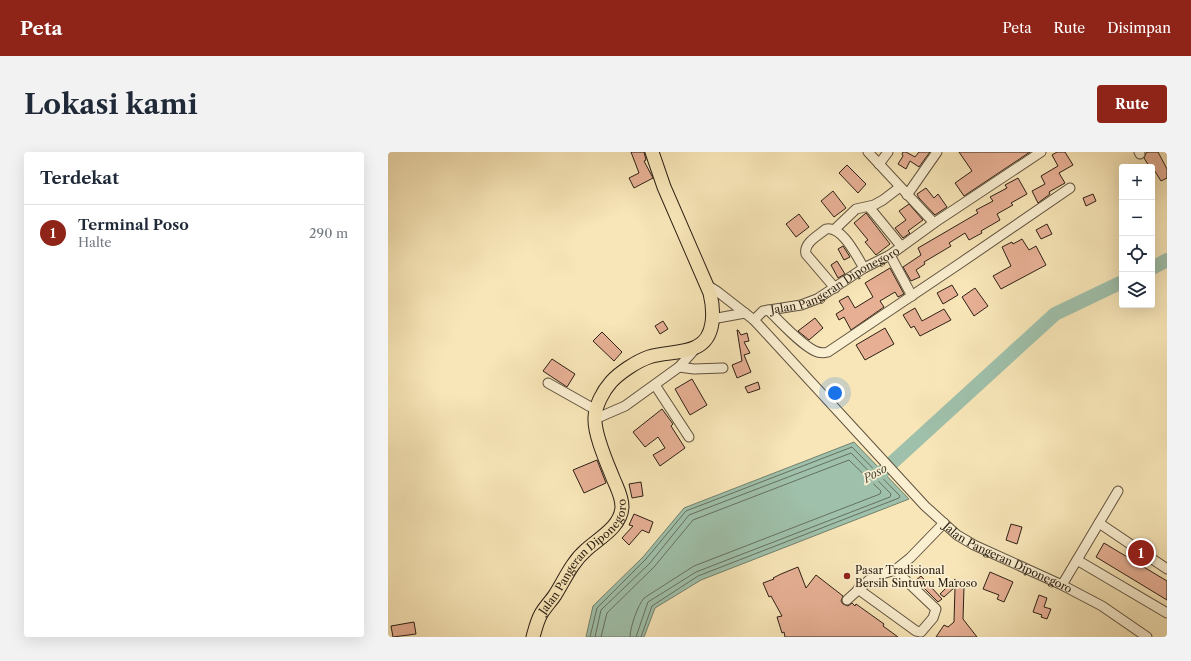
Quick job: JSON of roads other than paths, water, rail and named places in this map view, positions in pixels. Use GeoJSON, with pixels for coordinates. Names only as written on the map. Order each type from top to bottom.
{"type":"FeatureCollection","features":[{"type":"Feature","properties":{"kind":"highway"},"geometry":{"type":"LineString","coordinates":[[595,415],[602,396],[611,382],[639,362],[650,357],[697,347],[707,336],[712,325],[712,300],[707,285],[664,187],[652,152]]}},
{"type":"Feature","properties":{"kind":"highway","name":"Jalan Pangeran Diponegoro"},"geometry":{"type":"LineString","coordinates":[[532,637],[540,615],[554,596],[572,565],[585,551],[610,530],[620,515],[622,508],[622,497],[600,442],[595,415]]}},
{"type":"Feature","properties":{"kind":"street"},"geometry":{"type":"LineString","coordinates":[[868,152],[934,223]]}},
{"type":"Feature","properties":{"kind":"street"},"geometry":{"type":"LineString","coordinates":[[879,164],[888,152]]}},
{"type":"Feature","properties":{"kind":"street"},"geometry":{"type":"LineString","coordinates":[[907,195],[937,152]]}},
{"type":"Feature","properties":{"kind":"street"},"geometry":{"type":"LineString","coordinates":[[1025,152],[1030,160]]}},
{"type":"Feature","properties":{"kind":"street","name":"Jalan Pangeran Diponegoro"},"geometry":{"type":"LineString","coordinates":[[1041,152],[890,254],[864,268],[817,299],[801,305],[768,310],[758,314],[754,320],[925,506],[966,541],[1062,585],[1102,606],[1147,637]]}},
{"type":"Feature","properties":{"kind":"street"},"geometry":{"type":"LineString","coordinates":[[834,230],[856,209],[874,205],[884,200],[900,187]]}},
{"type":"Feature","properties":{"kind":"street"},"geometry":{"type":"LineString","coordinates":[[768,310],[814,351],[825,353],[833,350],[1070,188]]}},
{"type":"Feature","properties":{"kind":"street"},"geometry":{"type":"LineString","coordinates":[[869,206],[901,246]]}},
{"type":"Feature","properties":{"kind":"street"},"geometry":{"type":"LineString","coordinates":[[835,288],[805,251],[807,245],[826,229],[830,228],[841,234],[864,268]]}},
{"type":"Feature","properties":{"kind":"street"},"geometry":{"type":"LineString","coordinates":[[890,254],[912,296]]}},
{"type":"Feature","properties":{"kind":"street"},"geometry":{"type":"LineString","coordinates":[[707,285],[754,320]]}},
{"type":"Feature","properties":{"kind":"street"},"geometry":{"type":"LineString","coordinates":[[712,319],[745,314]]}},
{"type":"Feature","properties":{"kind":"street"},"geometry":{"type":"LineString","coordinates":[[548,383],[595,415],[625,406],[679,367],[697,347]]}},
{"type":"Feature","properties":{"kind":"street"},"geometry":{"type":"LineString","coordinates":[[679,367],[694,369],[723,368]]}},
{"type":"Feature","properties":{"kind":"street"},"geometry":{"type":"LineString","coordinates":[[655,385],[689,437]]}},
{"type":"Feature","properties":{"kind":"street"},"geometry":{"type":"LineString","coordinates":[[1062,585],[1118,491]]}},
{"type":"Feature","properties":{"kind":"street"},"geometry":{"type":"LineString","coordinates":[[847,600],[858,589],[874,578],[895,570],[910,558],[944,523]]}},
{"type":"Feature","properties":{"kind":"street"},"geometry":{"type":"LineString","coordinates":[[1099,523],[1167,569]]}},
{"type":"Feature","properties":{"kind":"street"},"geometry":{"type":"LineString","coordinates":[[1077,560],[1167,613]]}},
{"type":"Feature","properties":{"kind":"street"},"geometry":{"type":"LineString","coordinates":[[858,589],[916,631],[921,632],[933,618],[936,609],[895,570]]}},
{"type":"Feature","properties":{"kind":"water"},"geometry":{"type":"Polygon","coordinates":[[[854,442],[909,499],[701,580],[655,608],[644,637],[586,637],[593,606],[643,557],[684,508],[854,442]]]}},
{"type":"Feature","properties":{"kind":"waterway","name":"Poso"},"geometry":{"type":"LineString","coordinates":[[1155,266],[1167,260]]}},
{"type":"Feature","properties":{"kind":"waterway","name":"Poso"},"geometry":{"type":"LineString","coordinates":[[866,479],[882,472],[1055,314],[1119,283]]}},
{"type":"Feature","properties":{"kind":"place","name":"Terminal Poso"},"geometry":{"type":"Point","coordinates":[1141,553]}},
{"type":"Feature","properties":{"kind":"place","name":"Pasar Tradisional Bersih Sintuwu Maroso"},"geometry":{"type":"Point","coordinates":[847,576]}}]}
